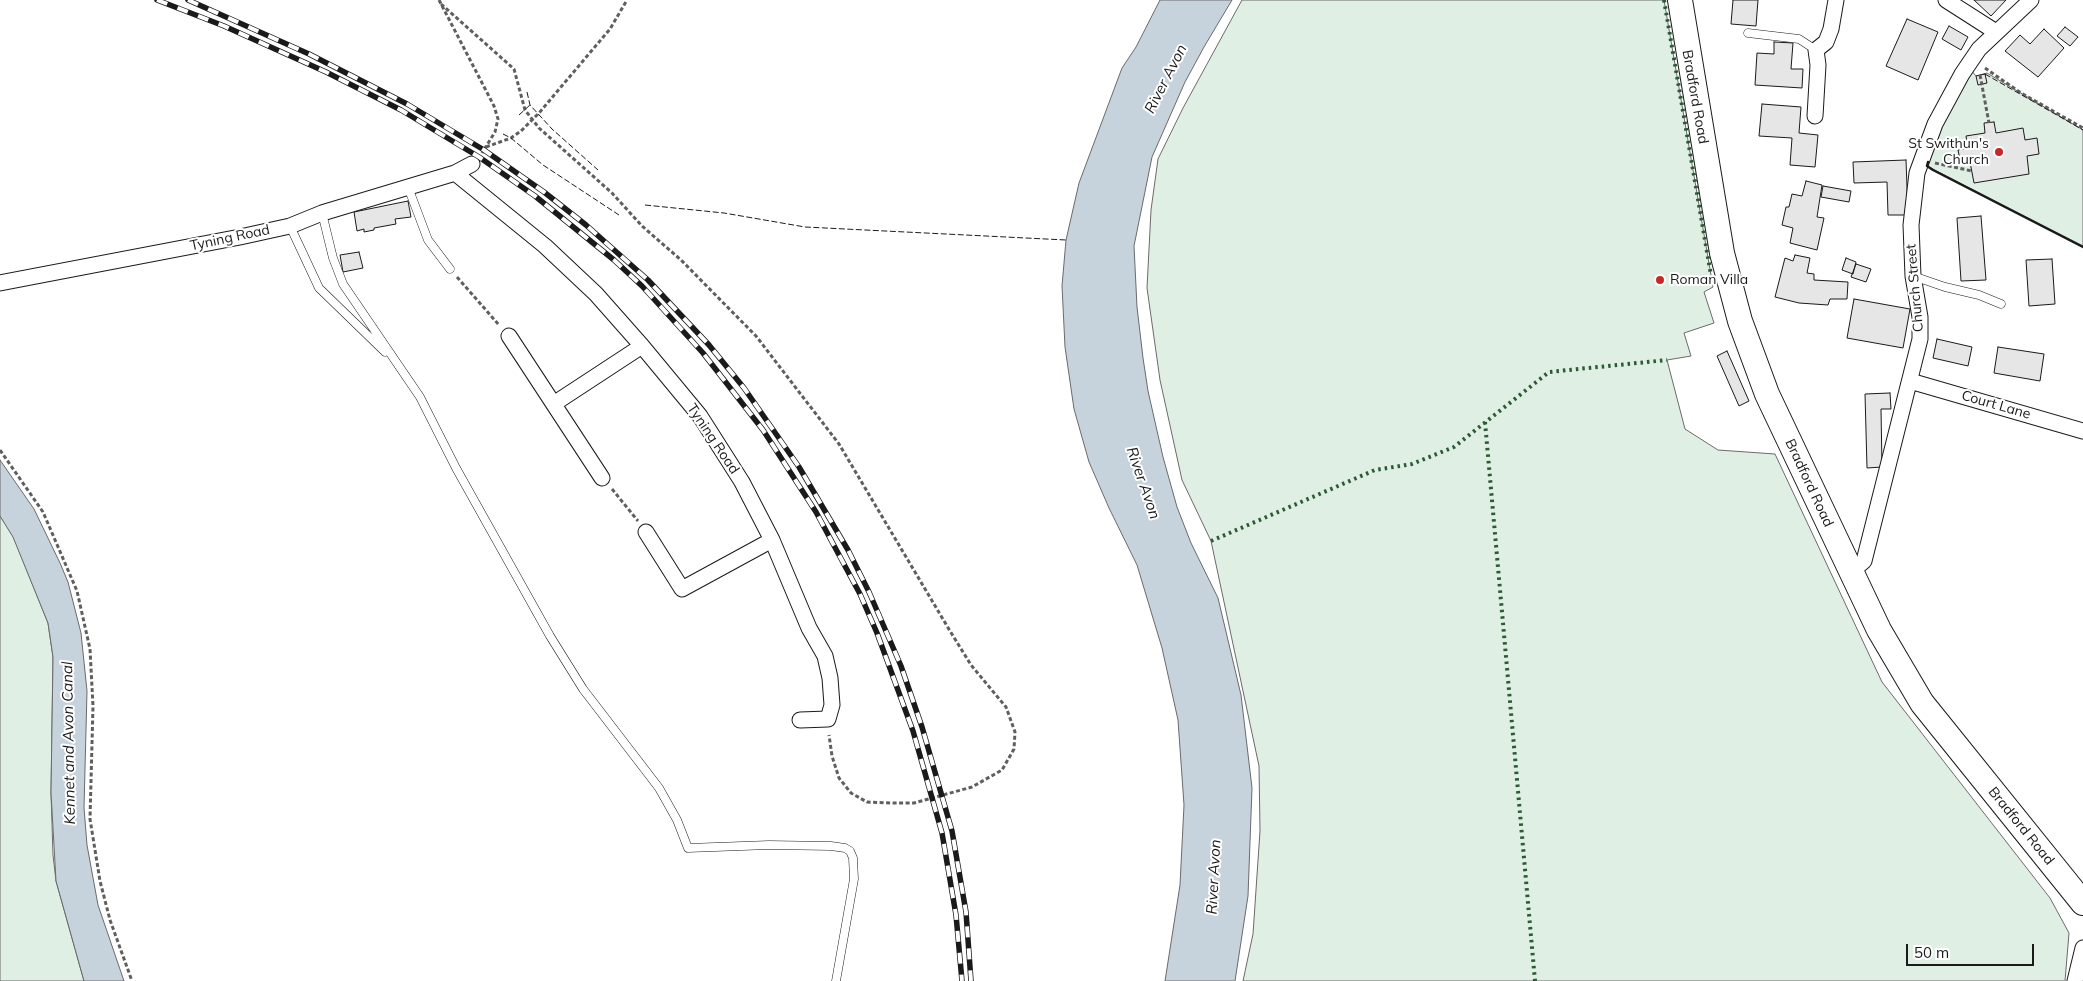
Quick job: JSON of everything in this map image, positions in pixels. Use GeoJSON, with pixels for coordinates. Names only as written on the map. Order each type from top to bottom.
{"type":"FeatureCollection","features":[{"type":"Feature","properties":{"kind":"main road","name":"Bradford Road"},"geometry":{"type":"LineString","coordinates":[[1680,0],[1722,252],[1740,321],[1767,394],[1879,630],[1922,702],[2083,900]]}},
{"type":"Feature","properties":{"kind":"street"},"geometry":{"type":"LineString","coordinates":[[1815,116],[1818,65],[1816,50],[1826,42],[1831,29],[1836,0]]}},
{"type":"Feature","properties":{"kind":"street"},"geometry":{"type":"LineString","coordinates":[[1946,0],[1996,32]]}},
{"type":"Feature","properties":{"kind":"street","name":"Church Street"},"geometry":{"type":"LineString","coordinates":[[1851,572],[1864,561],[1910,381],[1920,332],[1920,317],[1913,276],[1911,226],[1917,173],[1935,124],[1962,74],[1979,49],[2032,0]]}},
{"type":"Feature","properties":{"kind":"street","name":"Tyning Road"},"geometry":{"type":"LineString","coordinates":[[0,283],[290,226],[322,214],[455,173],[472,164]]}},
{"type":"Feature","properties":{"kind":"street","name":"Tyning Road"},"geometry":{"type":"LineString","coordinates":[[455,173],[545,246],[596,294],[700,416],[742,482],[772,540],[809,628],[825,656],[830,678],[832,705],[828,719]]}},
{"type":"Feature","properties":{"kind":"street"},"geometry":{"type":"LineString","coordinates":[[509,336],[602,478]]}},
{"type":"Feature","properties":{"kind":"street"},"geometry":{"type":"LineString","coordinates":[[554,404],[642,346]]}},
{"type":"Feature","properties":{"kind":"street","name":"Court Lane"},"geometry":{"type":"LineString","coordinates":[[1910,381],[2083,431]]}},
{"type":"Feature","properties":{"kind":"street"},"geometry":{"type":"LineString","coordinates":[[646,532],[682,590],[772,540]]}},
{"type":"Feature","properties":{"kind":"street"},"geometry":{"type":"LineString","coordinates":[[800,720],[828,719]]}},
{"type":"Feature","properties":{"kind":"street"},"geometry":{"type":"LineString","coordinates":[[2075,981],[2083,948]]}},
{"type":"Feature","properties":{"kind":"lane"},"geometry":{"type":"LineString","coordinates":[[1748,33],[1800,39],[1816,50]]}},
{"type":"Feature","properties":{"kind":"lane"},"geometry":{"type":"LineString","coordinates":[[408,187],[428,240],[450,269]]}},
{"type":"Feature","properties":{"kind":"lane"},"geometry":{"type":"LineString","coordinates":[[322,214],[342,284],[420,397],[466,485],[550,636],[583,689],[659,788],[677,820],[688,848],[830,846],[845,848],[850,851],[853,858],[854,879],[836,981]]}},
{"type":"Feature","properties":{"kind":"lane"},"geometry":{"type":"LineString","coordinates":[[290,226],[319,288],[394,361]]}},
{"type":"Feature","properties":{"kind":"lane"},"geometry":{"type":"LineString","coordinates":[[1913,276],[1930,283],[1979,295],[2001,304]]}},
{"type":"Feature","properties":{"kind":"path"},"geometry":{"type":"LineString","coordinates":[[440,2],[494,106],[498,119],[495,132],[486,146],[511,138],[521,132],[610,29],[627,0]]}},
{"type":"Feature","properties":{"kind":"path"},"geometry":{"type":"LineString","coordinates":[[440,2],[514,69],[525,110],[539,128],[612,193],[642,226],[681,260],[756,336],[833,436],[971,665],[996,692],[1006,707],[1015,732],[1014,749],[1002,770],[972,787],[914,802],[867,802],[851,793],[839,778],[832,756],[828,719]]}},
{"type":"Feature","properties":{"kind":"path"},"geometry":{"type":"LineString","coordinates":[[1989,123],[1980,75],[1984,68],[2022,93],[2083,128]]}},
{"type":"Feature","properties":{"kind":"path"},"geometry":{"type":"LineString","coordinates":[[1941,164],[1972,171]]}},
{"type":"Feature","properties":{"kind":"path"},"geometry":{"type":"LineString","coordinates":[[450,269],[509,336]]}},
{"type":"Feature","properties":{"kind":"path"},"geometry":{"type":"LineString","coordinates":[[0,450],[43,512],[77,591],[90,649],[94,706],[90,819],[100,881],[110,920],[132,981]]}},
{"type":"Feature","properties":{"kind":"path"},"geometry":{"type":"LineString","coordinates":[[602,478],[646,532]]}},
{"type":"Feature","properties":{"kind":"green space"},"geometry":{"type":"Polygon","coordinates":[[[1242,0],[1664,0],[1713,287],[1704,292],[1714,323],[1684,333],[1691,356],[1667,360],[1685,429],[1718,450],[1775,454],[1882,682],[2050,898],[2069,933],[2065,981],[1243,981],[1253,934],[1260,831],[1259,766],[1211,541],[1182,480],[1160,380],[1147,288],[1151,210],[1158,159],[1183,108],[1242,0]]]}},
{"type":"Feature","properties":{"kind":"green space"},"geometry":{"type":"Polygon","coordinates":[[[1970,69],[1976,76],[1987,73],[2083,130],[2083,247],[1927,166],[1930,148],[1970,69]]]}},
{"type":"Feature","properties":{"kind":"green space"},"geometry":{"type":"Polygon","coordinates":[[[0,516],[13,536],[48,623],[53,657],[51,793],[53,855],[56,881],[84,981],[0,981],[0,516]]]}},
{"type":"Feature","properties":{"kind":"water","name":"River Avon"},"geometry":{"type":"Polygon","coordinates":[[[1160,0],[1232,0],[1185,82],[1152,157],[1134,246],[1137,307],[1143,358],[1148,391],[1163,457],[1177,507],[1191,543],[1218,598],[1241,695],[1252,788],[1248,896],[1235,981],[1165,981],[1180,885],[1184,805],[1178,720],[1162,648],[1137,565],[1089,462],[1074,409],[1065,347],[1062,286],[1066,240],[1079,183],[1122,68],[1136,47],[1160,0]]]}},
{"type":"Feature","properties":{"kind":"water","name":"Kennet and Avon Canal"},"geometry":{"type":"Polygon","coordinates":[[[0,460],[34,509],[60,563],[68,582],[81,633],[87,691],[84,808],[87,845],[98,905],[124,981],[84,981],[56,881],[51,793],[53,657],[48,623],[13,537],[0,516],[0,460]]]}},
{"type":"Feature","properties":{"kind":"building"},"geometry":{"type":"Polygon","coordinates":[[[1733,0],[1758,0],[1756,26],[1731,24],[1733,0]]]}},
{"type":"Feature","properties":{"kind":"building"},"geometry":{"type":"Polygon","coordinates":[[[1974,0],[2006,0],[1991,16],[1974,0]]]}},
{"type":"Feature","properties":{"kind":"building"},"geometry":{"type":"Polygon","coordinates":[[[1907,19],[1938,32],[1918,80],[1886,66],[1907,19]]]}},
{"type":"Feature","properties":{"kind":"building"},"geometry":{"type":"Polygon","coordinates":[[[1949,26],[1968,37],[1961,50],[1942,39],[1949,26]]]}},
{"type":"Feature","properties":{"kind":"building"},"geometry":{"type":"Polygon","coordinates":[[[2065,27],[2078,37],[2070,46],[2057,36],[2065,27]]]}},
{"type":"Feature","properties":{"kind":"building"},"geometry":{"type":"Polygon","coordinates":[[[2044,29],[2064,48],[2038,77],[2005,51],[2020,35],[2030,44],[2044,29]]]}},
{"type":"Feature","properties":{"kind":"building"},"geometry":{"type":"Polygon","coordinates":[[[1774,42],[1793,43],[1791,69],[1803,69],[1802,88],[1755,85],[1757,53],[1774,54],[1774,42]]]}},
{"type":"Feature","properties":{"kind":"building"},"geometry":{"type":"Polygon","coordinates":[[[1985,74],[1987,83],[1978,85],[1976,76],[1985,74]]]}},
{"type":"Feature","properties":{"kind":"building"},"geometry":{"type":"Polygon","coordinates":[[[1762,104],[1801,107],[1799,133],[1818,135],[1815,167],[1790,165],[1792,138],[1759,136],[1762,104]]]}},
{"type":"Feature","properties":{"kind":"building","name":"St Swithun's Church"},"geometry":{"type":"Polygon","coordinates":[[[1994,122],[1996,133],[2023,128],[2025,140],[2037,138],[2039,154],[2027,156],[2029,174],[1974,183],[1970,162],[1961,164],[1958,150],[1968,148],[1966,136],[1985,133],[1984,123],[1994,122]]]}},
{"type":"Feature","properties":{"kind":"building"},"geometry":{"type":"Polygon","coordinates":[[[1906,160],[1908,215],[1888,215],[1887,182],[1854,183],[1853,162],[1906,160]]]}},
{"type":"Feature","properties":{"kind":"building"},"geometry":{"type":"Polygon","coordinates":[[[1806,181],[1822,185],[1817,217],[1824,218],[1817,250],[1790,243],[1793,228],[1782,225],[1786,207],[1789,207],[1792,194],[1802,196],[1806,181]]]}},
{"type":"Feature","properties":{"kind":"building"},"geometry":{"type":"Polygon","coordinates":[[[1823,186],[1851,191],[1849,202],[1821,197],[1823,186]]]}},
{"type":"Feature","properties":{"kind":"building"},"geometry":{"type":"Polygon","coordinates":[[[408,201],[411,217],[395,219],[396,224],[374,228],[374,230],[364,232],[364,229],[357,231],[354,212],[408,201]]]}},
{"type":"Feature","properties":{"kind":"building"},"geometry":{"type":"Polygon","coordinates":[[[1981,216],[1986,280],[1961,281],[1957,218],[1981,216]]]}},
{"type":"Feature","properties":{"kind":"building"},"geometry":{"type":"Polygon","coordinates":[[[359,252],[363,268],[343,272],[340,255],[359,252]]]}},
{"type":"Feature","properties":{"kind":"building"},"geometry":{"type":"Polygon","coordinates":[[[1795,255],[1810,258],[1807,273],[1814,274],[1814,280],[1848,282],[1847,299],[1830,299],[1828,305],[1799,303],[1775,297],[1785,258],[1793,261],[1795,255]]]}},
{"type":"Feature","properties":{"kind":"building"},"geometry":{"type":"Polygon","coordinates":[[[1846,258],[1856,262],[1853,274],[1842,270],[1846,258]]]}},
{"type":"Feature","properties":{"kind":"building"},"geometry":{"type":"Polygon","coordinates":[[[2052,259],[2055,304],[2029,306],[2026,260],[2052,259]]]}},
{"type":"Feature","properties":{"kind":"building"},"geometry":{"type":"Polygon","coordinates":[[[1856,264],[1871,269],[1866,282],[1851,277],[1856,264]]]}},
{"type":"Feature","properties":{"kind":"building"},"geometry":{"type":"Polygon","coordinates":[[[1854,299],[1910,309],[1903,348],[1847,338],[1854,299]]]}},
{"type":"Feature","properties":{"kind":"building"},"geometry":{"type":"Polygon","coordinates":[[[1937,339],[1972,347],[1968,366],[1933,358],[1937,339]]]}},
{"type":"Feature","properties":{"kind":"building"},"geometry":{"type":"Polygon","coordinates":[[[1998,347],[2044,354],[2040,381],[1994,373],[1998,347]]]}},
{"type":"Feature","properties":{"kind":"building"},"geometry":{"type":"Polygon","coordinates":[[[1727,351],[1749,401],[1739,406],[1717,356],[1727,351]]]}},
{"type":"Feature","properties":{"kind":"building"},"geometry":{"type":"Polygon","coordinates":[[[1890,393],[1891,409],[1881,409],[1882,467],[1867,468],[1865,394],[1890,393]]]}},
{"type":"Feature","properties":{"kind":"railway"},"geometry":{"type":"LineString","coordinates":[[157,0],[224,26],[326,72],[401,110],[479,157],[535,196],[614,260],[642,286],[703,353],[763,430],[816,512],[860,594],[877,633],[913,731],[942,833],[956,915],[962,981]]}},
{"type":"Feature","properties":{"kind":"railway"},"geometry":{"type":"LineString","coordinates":[[188,0],[309,54],[407,104],[484,150],[544,192],[586,225],[648,280],[709,345],[744,388],[799,467],[848,550],[869,592],[901,666],[922,727],[952,831],[966,912],[971,981]]}},
{"type":"Feature","properties":{"kind":"hedge"},"geometry":{"type":"LineString","coordinates":[[1664,0],[1713,287]]}},
{"type":"Feature","properties":{"kind":"hedge"},"geometry":{"type":"LineString","coordinates":[[1211,541],[1375,470],[1412,464],[1454,447],[1549,372],[1667,360]]}},
{"type":"Feature","properties":{"kind":"hedge"},"geometry":{"type":"LineString","coordinates":[[1485,422],[1535,981]]}},
{"type":"Feature","properties":{"kind":"fence"},"geometry":{"type":"LineString","coordinates":[[1985,74],[2083,130]]}},
{"type":"Feature","properties":{"kind":"fence"},"geometry":{"type":"LineString","coordinates":[[527,92],[530,105],[552,129],[598,170]]}},
{"type":"Feature","properties":{"kind":"fence"},"geometry":{"type":"LineString","coordinates":[[519,115],[530,105]]}},
{"type":"Feature","properties":{"kind":"fence"},"geometry":{"type":"LineString","coordinates":[[503,134],[511,138],[543,165],[619,215]]}},
{"type":"Feature","properties":{"kind":"fence"},"geometry":{"type":"LineString","coordinates":[[645,205],[724,213],[805,227],[1066,240]]}},
{"type":"Feature","properties":{"kind":"wall"},"geometry":{"type":"LineString","coordinates":[[1928,162],[1927,166],[1933,170],[2083,247]]}},
{"type":"Feature","properties":{"kind":"place","name":"St Swithun's Church"},"geometry":{"type":"Point","coordinates":[1999,152]}},
{"type":"Feature","properties":{"kind":"place","name":"Roman Villa"},"geometry":{"type":"Point","coordinates":[1660,280]}}]}
